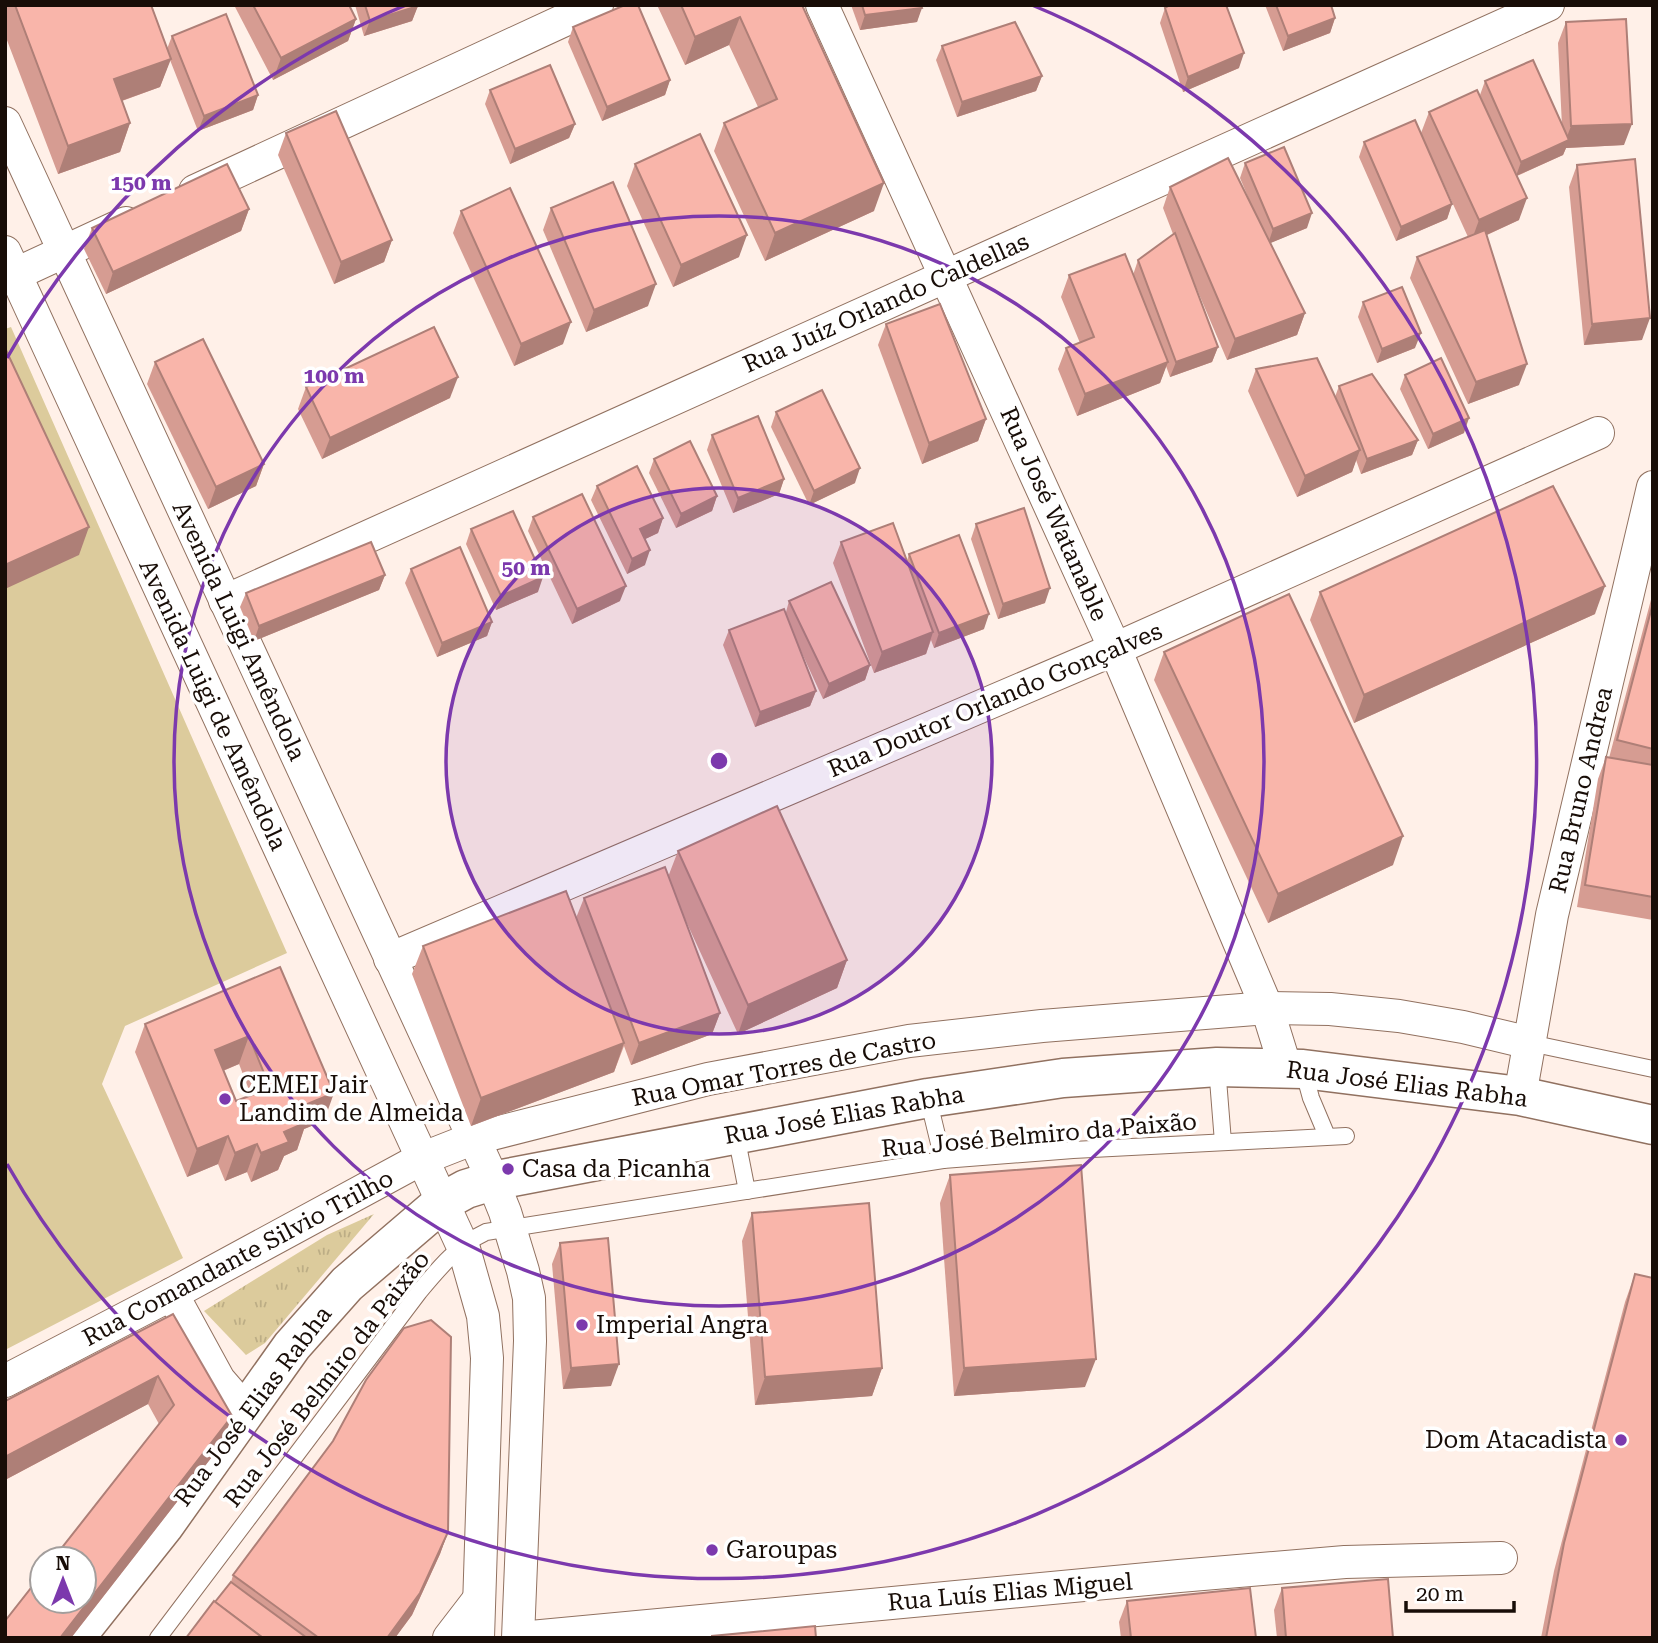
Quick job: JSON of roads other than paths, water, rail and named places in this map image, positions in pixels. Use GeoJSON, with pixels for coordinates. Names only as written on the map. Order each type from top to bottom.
{"type":"FeatureCollection","features":[{"type":"Feature","properties":{"kind":"street"},"geometry":{"type":"LineString","coordinates":[[9,268],[64,251],[597,5]]}},
{"type":"Feature","properties":{"kind":"street","name":"Rua José Watanable"},"geometry":{"type":"LineString","coordinates":[[822,5],[1115,649],[1294,1069]]}},
{"type":"Feature","properties":{"kind":"street","name":"Rua Juíz Orlando Caldellas"},"geometry":{"type":"LineString","coordinates":[[225,601],[1548,5]]}},
{"type":"Feature","properties":{"kind":"street","name":"Avenida Luigi Amêndola"},"geometry":{"type":"LineString","coordinates":[[5,123],[492,1181],[512,1233],[529,1298],[530,1341],[519,1638]]}},
{"type":"Feature","properties":{"kind":"street","name":"Avenida Luigi de Amêndola"},"geometry":{"type":"LineString","coordinates":[[9,268],[421,1158],[444,1201],[466,1256],[483,1315],[487,1358],[478,1638]]}},
{"type":"Feature","properties":{"kind":"street","name":"Rua Doutor Orlando Gonçalves"},"geometry":{"type":"LineString","coordinates":[[390,959],[1115,649],[1598,433]]}},
{"type":"Feature","properties":{"kind":"street","name":"Rua Bruno Andrea"},"geometry":{"type":"LineString","coordinates":[[1520,1096],[1552,915],[1653,487]]}},
{"type":"Feature","properties":{"kind":"street","name":"Rua Omar Torres de Castro"},"geometry":{"type":"LineString","coordinates":[[472,1139],[708,1079],[909,1041],[1042,1026],[1267,1008],[1330,1009],[1399,1016],[1463,1027],[1530,1043]]}},
{"type":"Feature","properties":{"kind":"street","name":"Rua José Elias Rabha"},"geometry":{"type":"LineString","coordinates":[[75,1638],[164,1526],[292,1346],[347,1284],[444,1201],[466,1189],[492,1181],[928,1098],[1063,1078],[1217,1067],[1294,1069],[1520,1096],[1653,1125]]}},
{"type":"Feature","properties":{"kind":"street","name":"Rua Comandante Silvio Trilho"},"geometry":{"type":"LineString","coordinates":[[5,1381],[172,1294],[421,1158],[472,1139]]}},
{"type":"Feature","properties":{"kind":"street"},"geometry":{"type":"LineString","coordinates":[[172,1294],[210,1384],[251,1405]]}},
{"type":"Feature","properties":{"kind":"street","name":"Rua Luís Elias Miguel"},"geometry":{"type":"LineString","coordinates":[[519,1638],[1345,1562],[1501,1558]]}},
{"type":"Feature","properties":{"kind":"street"},"geometry":{"type":"LineString","coordinates":[[449,1638],[479,1599]]}},
{"type":"Feature","properties":{"kind":"lane"},"geometry":{"type":"LineString","coordinates":[[1530,1043],[1653,1069]]}},
{"type":"Feature","properties":{"kind":"lane"},"geometry":{"type":"LineString","coordinates":[[1217,1067],[1223,1142]]}},
{"type":"Feature","properties":{"kind":"lane"},"geometry":{"type":"LineString","coordinates":[[1294,1069],[1311,1098],[1327,1136]]}},
{"type":"Feature","properties":{"kind":"lane"},"geometry":{"type":"LineString","coordinates":[[928,1098],[943,1160]]}},
{"type":"Feature","properties":{"kind":"lane"},"geometry":{"type":"LineString","coordinates":[[736,1135],[747,1191]]}},
{"type":"Feature","properties":{"kind":"lane","name":"Rua José Belmiro da Paixão"},"geometry":{"type":"LineString","coordinates":[[158,1638],[419,1292],[443,1263],[466,1256],[486,1232],[512,1233],[747,1191],[943,1160],[1073,1150],[1346,1136]]}},
{"type":"Feature","properties":{"kind":"place","name":"CEMEI Jair Landim de Almeida"},"geometry":{"type":"Point","coordinates":[225,1099]}},
{"type":"Feature","properties":{"kind":"place","name":"Casa da Picanha"},"geometry":{"type":"Point","coordinates":[508,1169]}},
{"type":"Feature","properties":{"kind":"place","name":"Imperial Angra"},"geometry":{"type":"Point","coordinates":[582,1325]}},
{"type":"Feature","properties":{"kind":"place","name":"Dom Atacadista"},"geometry":{"type":"Point","coordinates":[1621,1440]}},
{"type":"Feature","properties":{"kind":"place","name":"Garoupas"},"geometry":{"type":"Point","coordinates":[712,1550]}}]}
